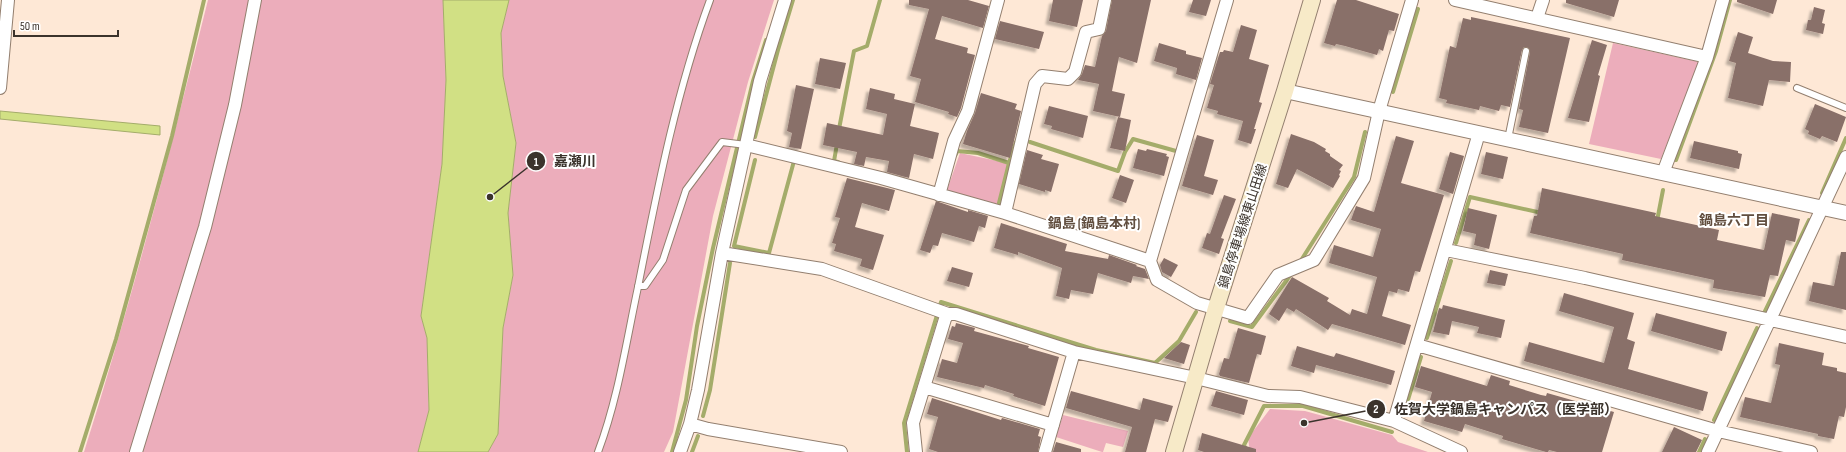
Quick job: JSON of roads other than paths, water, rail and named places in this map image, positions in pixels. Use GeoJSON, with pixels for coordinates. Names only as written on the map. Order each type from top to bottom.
{"type":"FeatureCollection","features":[{"type":"Feature","properties":{"kind":"main road","name":"鍋島停車場線東山田線"},"geometry":{"type":"LineString","coordinates":[[1174,452],[1216,308],[1286,91],[1312,0]]}},
{"type":"Feature","properties":{"kind":"street"},"geometry":{"type":"LineString","coordinates":[[0,88],[8,0]]}},
{"type":"Feature","properties":{"kind":"street"},"geometry":{"type":"LineString","coordinates":[[136,452],[205,227],[235,105],[255,0]]}},
{"type":"Feature","properties":{"kind":"street"},"geometry":{"type":"LineString","coordinates":[[680,452],[690,424],[698,390],[722,253],[760,81],[785,0]]}},
{"type":"Feature","properties":{"kind":"street"},"geometry":{"type":"LineString","coordinates":[[939,195],[954,141],[968,111],[998,0]]}},
{"type":"Feature","properties":{"kind":"street"},"geometry":{"type":"LineString","coordinates":[[1005,213],[1035,84],[1042,76],[1068,79],[1075,72],[1086,32],[1099,29],[1106,0]]}},
{"type":"Feature","properties":{"kind":"street"},"geometry":{"type":"LineString","coordinates":[[1227,0],[1150,262],[1158,280],[1198,303],[1248,318],[1278,275],[1314,260],[1364,178],[1378,111],[1412,0]]}},
{"type":"Feature","properties":{"kind":"street"},"geometry":{"type":"LineString","coordinates":[[1455,0],[1707,56]]}},
{"type":"Feature","properties":{"kind":"street"},"geometry":{"type":"LineString","coordinates":[[1537,18],[1543,0]]}},
{"type":"Feature","properties":{"kind":"street"},"geometry":{"type":"LineString","coordinates":[[1663,173],[1707,56],[1723,0]]}},
{"type":"Feature","properties":{"kind":"street"},"geometry":{"type":"LineString","coordinates":[[1286,91],[1846,212]]}},
{"type":"Feature","properties":{"kind":"street"},"geometry":{"type":"LineString","coordinates":[[1394,421],[1446,250],[1479,133]]}},
{"type":"Feature","properties":{"kind":"street"},"geometry":{"type":"LineString","coordinates":[[746,145],[874,176],[1005,213],[1150,262]]}},
{"type":"Feature","properties":{"kind":"street"},"geometry":{"type":"LineString","coordinates":[[1708,452],[1824,208],[1846,157]]}},
{"type":"Feature","properties":{"kind":"street"},"geometry":{"type":"LineString","coordinates":[[1446,250],[1585,278],[1846,337]]}},
{"type":"Feature","properties":{"kind":"street"},"geometry":{"type":"LineString","coordinates":[[722,253],[822,269],[935,308],[948,314],[956,314],[1074,352],[1196,378],[1268,396],[1300,397],[1394,421],[1461,452]]}},
{"type":"Feature","properties":{"kind":"street"},"geometry":{"type":"LineString","coordinates":[[916,452],[913,423],[948,314]]}},
{"type":"Feature","properties":{"kind":"street"},"geometry":{"type":"LineString","coordinates":[[1417,345],[1718,431],[1811,452]]}},
{"type":"Feature","properties":{"kind":"street"},"geometry":{"type":"LineString","coordinates":[[1045,452],[1074,352]]}},
{"type":"Feature","properties":{"kind":"street"},"geometry":{"type":"LineString","coordinates":[[924,387],[1053,426]]}},
{"type":"Feature","properties":{"kind":"street"},"geometry":{"type":"LineString","coordinates":[[690,424],[708,429],[842,452]]}},
{"type":"Feature","properties":{"kind":"lane"},"geometry":{"type":"LineString","coordinates":[[598,452],[616,397],[673,123],[687,69],[710,0]]}},
{"type":"Feature","properties":{"kind":"lane"},"geometry":{"type":"LineString","coordinates":[[1508,139],[1526,51]]}},
{"type":"Feature","properties":{"kind":"lane"},"geometry":{"type":"LineString","coordinates":[[1796,88],[1846,108]]}},
{"type":"Feature","properties":{"kind":"lane"},"geometry":{"type":"LineString","coordinates":[[638,286],[645,286],[663,260],[686,190],[722,142],[746,145]]}},
{"type":"Feature","properties":{"kind":"waterway"},"geometry":{"type":"LineString","coordinates":[[80,452],[116,339],[172,136],[204,0]]}},
{"type":"Feature","properties":{"kind":"waterway"},"geometry":{"type":"LineString","coordinates":[[755,137],[793,0]]}},
{"type":"Feature","properties":{"kind":"waterway"},"geometry":{"type":"LineString","coordinates":[[839,129],[854,51],[867,46],[880,0]]}},
{"type":"Feature","properties":{"kind":"waterway"},"geometry":{"type":"LineString","coordinates":[[1676,160],[1716,51],[1730,0]]}},
{"type":"Feature","properties":{"kind":"waterway"},"geometry":{"type":"LineString","coordinates":[[1393,92],[1418,9]]}},
{"type":"Feature","properties":{"kind":"waterway"},"geometry":{"type":"LineString","coordinates":[[672,452],[686,400],[697,326],[713,248],[753,81],[766,40]]}},
{"type":"Feature","properties":{"kind":"waterway"},"geometry":{"type":"LineString","coordinates":[[1300,262],[1354,177],[1365,132]]}},
{"type":"Feature","properties":{"kind":"waterway"},"geometry":{"type":"LineString","coordinates":[[1822,193],[1846,138]]}},
{"type":"Feature","properties":{"kind":"waterway"},"geometry":{"type":"LineString","coordinates":[[1030,142],[1118,171],[1125,152],[1133,139],[1176,151]]}},
{"type":"Feature","properties":{"kind":"waterway"},"geometry":{"type":"LineString","coordinates":[[956,154],[957,151],[978,153],[1009,163],[1016,142]]}},
{"type":"Feature","properties":{"kind":"waterway"},"geometry":{"type":"LineString","coordinates":[[837,144],[834,161],[838,162]]}},
{"type":"Feature","properties":{"kind":"waterway"},"geometry":{"type":"LineString","coordinates":[[755,160],[734,246],[769,253],[794,161],[797,162]]}},
{"type":"Feature","properties":{"kind":"waterway"},"geometry":{"type":"LineString","coordinates":[[999,203],[1009,163]]}},
{"type":"Feature","properties":{"kind":"waterway"},"geometry":{"type":"LineString","coordinates":[[1657,221],[1663,190]]}},
{"type":"Feature","properties":{"kind":"waterway"},"geometry":{"type":"LineString","coordinates":[[1456,243],[1470,197],[1542,213]]}},
{"type":"Feature","properties":{"kind":"waterway"},"geometry":{"type":"LineString","coordinates":[[1765,311],[1809,220]]}},
{"type":"Feature","properties":{"kind":"waterway"},"geometry":{"type":"LineString","coordinates":[[1427,338],[1451,261]]}},
{"type":"Feature","properties":{"kind":"waterway"},"geometry":{"type":"LineString","coordinates":[[703,416],[710,390],[730,263]]}},
{"type":"Feature","properties":{"kind":"waterway"},"geometry":{"type":"LineString","coordinates":[[1230,321],[1252,327],[1292,273]]}},
{"type":"Feature","properties":{"kind":"waterway"},"geometry":{"type":"LineString","coordinates":[[907,452],[904,423],[941,302],[1096,350],[1155,363],[1179,341],[1196,312]]}},
{"type":"Feature","properties":{"kind":"waterway"},"geometry":{"type":"LineString","coordinates":[[1714,420],[1757,328]]}},
{"type":"Feature","properties":{"kind":"waterway"},"geometry":{"type":"LineString","coordinates":[[1404,413],[1421,357]]}},
{"type":"Feature","properties":{"kind":"waterway"},"geometry":{"type":"LineString","coordinates":[[1247,452],[1244,445],[1264,406],[1303,406],[1392,432]]}},
{"type":"Feature","properties":{"kind":"waterway"},"geometry":{"type":"LineString","coordinates":[[692,452],[698,436]]}},
{"type":"Feature","properties":{"kind":"waterway"},"geometry":{"type":"LineString","coordinates":[[1699,452],[1705,439]]}},
{"type":"Feature","properties":{"kind":"place","name":"嘉瀬川"},"geometry":{"type":"Point","coordinates":[490,197]}},
{"type":"Feature","properties":{"kind":"place","name":"佐賀大学鍋島キャンパス（医学部）"},"geometry":{"type":"Point","coordinates":[1304,423]}},
{"type":"Feature","properties":{"kind":"district","name":"鍋島六丁目"},"geometry":{"type":"Point","coordinates":[1734,220]}},
{"type":"Feature","properties":{"kind":"district","name":"鍋島 (鍋島本村)"},"geometry":{"type":"Point","coordinates":[1094,223]}}]}
